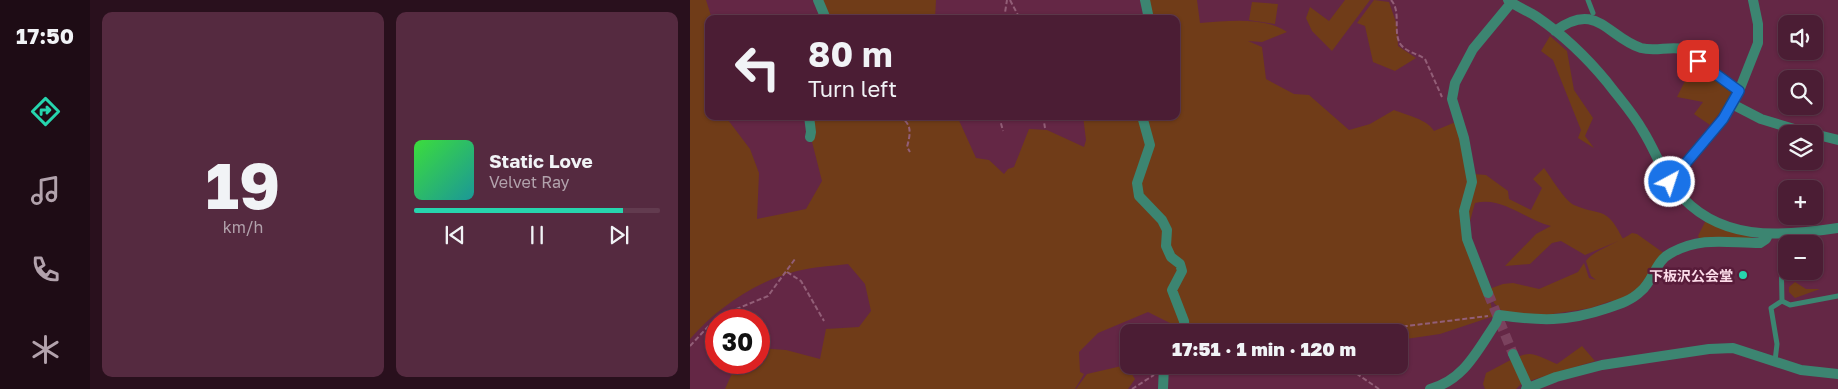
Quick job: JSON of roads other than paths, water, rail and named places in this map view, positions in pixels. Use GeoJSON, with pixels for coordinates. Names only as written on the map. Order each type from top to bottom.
{"type":"FeatureCollection","features":[{"type":"Feature","properties":{"kind":"street"},"geometry":{"type":"LineString","coordinates":[[818,0],[824,15]]}},
{"type":"Feature","properties":{"kind":"street"},"geometry":{"type":"LineString","coordinates":[[1145,0],[1148,15]]}},
{"type":"Feature","properties":{"kind":"street"},"geometry":{"type":"LineString","coordinates":[[1670,182],[1732,104],[1739,91],[1758,43],[1758,29],[1753,0]]}},
{"type":"Feature","properties":{"kind":"street"},"geometry":{"type":"LineString","coordinates":[[1488,293],[1467,239],[1464,211],[1472,182],[1464,138],[1452,99],[1455,83],[1473,49],[1509,1],[1538,17],[1605,80],[1636,120],[1670,182],[1692,206],[1712,219],[1745,231],[1768,235],[1838,228]]}},
{"type":"Feature","properties":{"kind":"street"},"geometry":{"type":"LineString","coordinates":[[1555,32],[1572,17],[1593,13],[1600,15],[1629,40],[1642,48],[1672,46],[1684,49],[1739,91]]}},
{"type":"Feature","properties":{"kind":"street"},"geometry":{"type":"LineString","coordinates":[[1732,104],[1761,119],[1781,125]]}},
{"type":"Feature","properties":{"kind":"street"},"geometry":{"type":"LineString","coordinates":[[809,120],[810,137]]}},
{"type":"Feature","properties":{"kind":"street"},"geometry":{"type":"LineString","coordinates":[[1143,120],[1150,145],[1137,183],[1139,196],[1162,220],[1167,230],[1166,246],[1171,257],[1180,264],[1182,271],[1172,290],[1184,324]]}},
{"type":"Feature","properties":{"kind":"street"},"geometry":{"type":"LineString","coordinates":[[1823,137],[1838,140]]}},
{"type":"Feature","properties":{"kind":"street"},"geometry":{"type":"LineString","coordinates":[[1430,389],[1444,385],[1459,376],[1496,323],[1499,315],[1543,319],[1584,317],[1635,298],[1646,287],[1658,264],[1669,254],[1712,240],[1760,243],[1766,240],[1768,235]]}},
{"type":"Feature","properties":{"kind":"street"},"geometry":{"type":"LineString","coordinates":[[1513,354],[1527,388],[1602,365],[1709,349],[1733,348],[1807,371],[1838,374]]}},
{"type":"Feature","properties":{"kind":"street"},"geometry":{"type":"LineString","coordinates":[[1163,374],[1163,389]]}},
{"type":"Feature","properties":{"kind":"lane"},"geometry":{"type":"LineString","coordinates":[[1588,0],[1593,13]]}},
{"type":"Feature","properties":{"kind":"lane"},"geometry":{"type":"LineString","coordinates":[[1782,301],[1781,254],[1789,234]]}},
{"type":"Feature","properties":{"kind":"lane"},"geometry":{"type":"LineString","coordinates":[[1782,301],[1790,305],[1838,296]]}},
{"type":"Feature","properties":{"kind":"lane"},"geometry":{"type":"LineString","coordinates":[[1775,362],[1777,344],[1771,308],[1782,301]]}},
{"type":"Feature","properties":{"kind":"tunnel"},"geometry":{"type":"LineString","coordinates":[[1488,293],[1513,354]]}},
{"type":"Feature","properties":{"kind":"place","name":"下板沢公会堂"},"geometry":{"type":"Point","coordinates":[1743,275]}}]}
